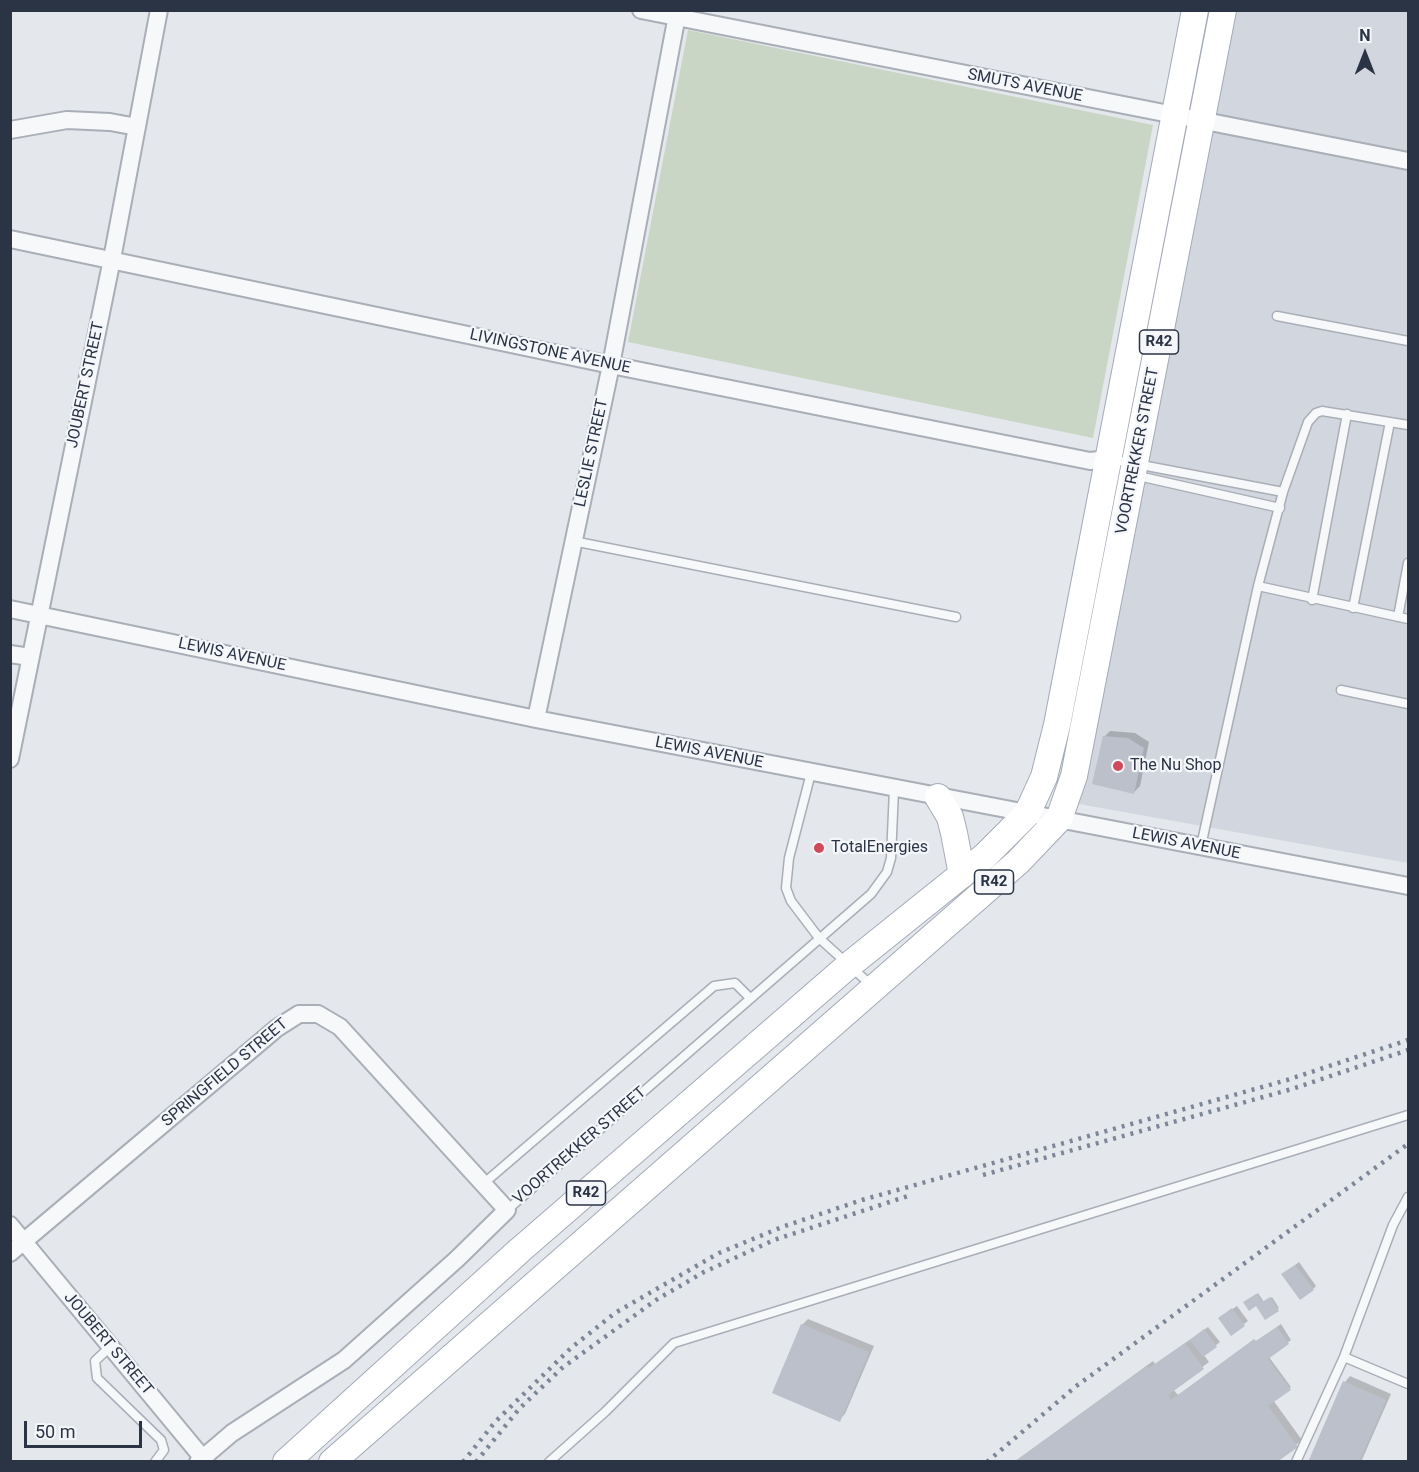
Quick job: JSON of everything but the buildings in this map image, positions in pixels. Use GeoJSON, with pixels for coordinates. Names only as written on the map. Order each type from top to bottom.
{"type":"FeatureCollection","features":[{"type":"Feature","properties":{"kind":"main road","name":"VOORTREKKER STREET"},"geometry":{"type":"LineString","coordinates":[[1188,118],[1196,10]]}},
{"type":"Feature","properties":{"kind":"main road","name":"VOORTREKKER STREET"},"geometry":{"type":"LineString","coordinates":[[1028,813],[1044,777],[1057,725],[1116,468],[1188,118],[1223,10]]}},
{"type":"Feature","properties":{"kind":"main road","name":"VOORTREKKER STREET"},"geometry":{"type":"LineString","coordinates":[[1059,819],[1074,776],[1116,468]]}},
{"type":"Feature","properties":{"kind":"main road"},"geometry":{"type":"LineString","coordinates":[[938,797],[950,817],[962,875]]}},
{"type":"Feature","properties":{"kind":"main road","name":"R42"},"geometry":{"type":"LineString","coordinates":[[286,1461],[567,1210],[848,966],[1001,842],[1028,813]]}},
{"type":"Feature","properties":{"kind":"main road","name":"R42"},"geometry":{"type":"LineString","coordinates":[[332,1461],[1018,861],[1059,819]]}},
{"type":"Feature","properties":{"kind":"main road"},"geometry":{"type":"LineString","coordinates":[[567,1210],[589,1236]]}},
{"type":"Feature","properties":{"kind":"street","name":"JOUBERT STREET"},"geometry":{"type":"LineString","coordinates":[[10,759],[112,259],[159,10]]}},
{"type":"Feature","properties":{"kind":"street","name":"SMUTS AVENUE"},"geometry":{"type":"LineString","coordinates":[[641,10],[678,14],[1408,161]]}},
{"type":"Feature","properties":{"kind":"street","name":"LESLIE STREET"},"geometry":{"type":"LineString","coordinates":[[536,718],[611,365],[678,14]]}},
{"type":"Feature","properties":{"kind":"street"},"geometry":{"type":"LineString","coordinates":[[10,130],[67,120],[110,122],[137,127]]}},
{"type":"Feature","properties":{"kind":"street","name":"LIVINGSTONE AVENUE"},"geometry":{"type":"LineString","coordinates":[[10,238],[611,365],[1116,468]]}},
{"type":"Feature","properties":{"kind":"street","name":"LEWIS AVENUE"},"geometry":{"type":"LineString","coordinates":[[10,609],[811,773],[1408,886]]}},
{"type":"Feature","properties":{"kind":"street"},"geometry":{"type":"LineString","coordinates":[[10,654],[30,657]]}},
{"type":"Feature","properties":{"kind":"street","name":"SPRINGFIELD STREET"},"geometry":{"type":"LineString","coordinates":[[17,1247],[277,1028],[299,1014],[318,1014],[340,1027],[507,1210]]}},
{"type":"Feature","properties":{"kind":"street","name":"VOORTREKKER STREET"},"geometry":{"type":"LineString","coordinates":[[202,1460],[232,1433],[344,1360],[457,1259],[507,1210]]}},
{"type":"Feature","properties":{"kind":"street","name":"JOUBERT STREET"},"geometry":{"type":"LineString","coordinates":[[10,1225],[17,1247],[110,1347],[202,1460]]}},
{"type":"Feature","properties":{"kind":"lane"},"geometry":{"type":"LineString","coordinates":[[1277,316],[1408,340]]}},
{"type":"Feature","properties":{"kind":"lane"},"geometry":{"type":"LineString","coordinates":[[1201,846],[1257,586],[1283,492],[1311,417],[1322,411],[1408,425]]}},
{"type":"Feature","properties":{"kind":"lane"},"geometry":{"type":"LineString","coordinates":[[1312,600],[1347,414]]}},
{"type":"Feature","properties":{"kind":"lane"},"geometry":{"type":"LineString","coordinates":[[1353,608],[1390,422]]}},
{"type":"Feature","properties":{"kind":"lane","name":"LIVINGSTONE AVENUE"},"geometry":{"type":"LineString","coordinates":[[1116,468],[1283,492]]}},
{"type":"Feature","properties":{"kind":"lane","name":"LIVINGSTONE AVENUE"},"geometry":{"type":"LineString","coordinates":[[1116,468],[1280,508]]}},
{"type":"Feature","properties":{"kind":"lane"},"geometry":{"type":"LineString","coordinates":[[573,541],[956,617]]}},
{"type":"Feature","properties":{"kind":"lane"},"geometry":{"type":"LineString","coordinates":[[1398,617],[1408,563]]}},
{"type":"Feature","properties":{"kind":"lane"},"geometry":{"type":"LineString","coordinates":[[1257,586],[1312,600],[1408,619]]}},
{"type":"Feature","properties":{"kind":"lane"},"geometry":{"type":"LineString","coordinates":[[1341,690],[1408,704]]}},
{"type":"Feature","properties":{"kind":"lane"},"geometry":{"type":"LineString","coordinates":[[811,773],[789,858],[786,888],[791,901],[819,938],[873,987]]}},
{"type":"Feature","properties":{"kind":"lane","name":"VOORTREKKER STREET"},"geometry":{"type":"LineString","coordinates":[[507,1210],[871,894],[887,872],[893,842],[894,789]]}},
{"type":"Feature","properties":{"kind":"lane"},"geometry":{"type":"LineString","coordinates":[[483,1184],[714,986],[735,983],[750,998]]}},
{"type":"Feature","properties":{"kind":"lane"},"geometry":{"type":"LineString","coordinates":[[549,1461],[605,1412],[674,1343],[1408,1115]]}},
{"type":"Feature","properties":{"kind":"lane"},"geometry":{"type":"LineString","coordinates":[[1296,1461],[1344,1357],[1393,1225],[1408,1197]]}},
{"type":"Feature","properties":{"kind":"lane"},"geometry":{"type":"LineString","coordinates":[[110,1347],[95,1361],[97,1378],[160,1440],[164,1450],[154,1461]]}},
{"type":"Feature","properties":{"kind":"lane"},"geometry":{"type":"LineString","coordinates":[[1344,1357],[1408,1384]]}},
{"type":"Feature","properties":{"kind":"shaded area"},"geometry":{"type":"Polygon","coordinates":[[[1236,11],[1408,11],[1408,863],[1079,804],[1236,11]]]}},
{"type":"Feature","properties":{"kind":"green space"},"geometry":{"type":"Polygon","coordinates":[[[688,30],[1153,125],[1093,438],[628,342],[688,30]]]}},
{"type":"Feature","properties":{"kind":"railway"},"geometry":{"type":"LineString","coordinates":[[463,1462],[495,1422],[571,1348],[615,1313],[719,1253],[782,1227],[862,1200],[1287,1080],[1408,1040]]}},
{"type":"Feature","properties":{"kind":"railway"},"geometry":{"type":"LineString","coordinates":[[983,1175],[1292,1089],[1408,1050]]}},
{"type":"Feature","properties":{"kind":"railway"},"geometry":{"type":"LineString","coordinates":[[987,1462],[1075,1387],[1408,1144]]}},
{"type":"Feature","properties":{"kind":"railway"},"geometry":{"type":"LineString","coordinates":[[476,1462],[519,1409],[562,1368],[656,1300],[704,1272],[774,1240],[908,1196]]}},
{"type":"Feature","properties":{"kind":"place","name":"The Nu Shop"},"geometry":{"type":"Point","coordinates":[1118,766]}},
{"type":"Feature","properties":{"kind":"place","name":"TotalEnergies"},"geometry":{"type":"Point","coordinates":[819,848]}}]}
